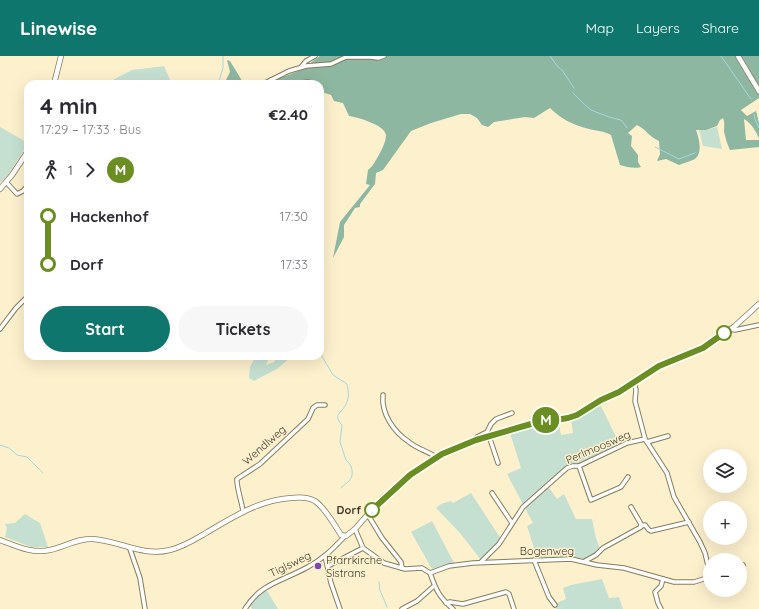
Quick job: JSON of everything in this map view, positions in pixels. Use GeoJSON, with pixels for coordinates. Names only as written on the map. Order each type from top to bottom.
{"type":"FeatureCollection","features":[{"type":"Feature","properties":{"kind":"main road"},"geometry":{"type":"LineString","coordinates":[[55,80],[61,56]]}},
{"type":"Feature","properties":{"kind":"main road"},"geometry":{"type":"LineString","coordinates":[[738,56],[759,91]]}},
{"type":"Feature","properties":{"kind":"main road"},"geometry":{"type":"LineString","coordinates":[[0,189],[24,157]]}},
{"type":"Feature","properties":{"kind":"main road"},"geometry":{"type":"LineString","coordinates":[[0,540],[37,552],[50,550],[73,542],[88,539],[103,540],[130,549],[155,552],[173,550],[256,505],[271,500],[294,498],[308,498],[319,505],[341,534],[348,536],[410,475],[436,457],[449,450],[476,440],[536,422],[572,417],[619,392],[659,366],[705,347],[730,329],[759,304]]}},
{"type":"Feature","properties":{"kind":"street"},"geometry":{"type":"LineString","coordinates":[[302,67],[306,61],[315,56]]}},
{"type":"Feature","properties":{"kind":"street"},"geometry":{"type":"LineString","coordinates":[[271,80],[289,71],[302,67],[331,64],[346,57],[378,58],[384,56]]}},
{"type":"Feature","properties":{"kind":"street"},"geometry":{"type":"LineString","coordinates":[[6,182],[17,194],[24,190]]}},
{"type":"Feature","properties":{"kind":"street"},"geometry":{"type":"LineString","coordinates":[[0,330],[16,308],[24,300]]}},
{"type":"Feature","properties":{"kind":"street"},"geometry":{"type":"LineString","coordinates":[[730,329],[736,330],[759,325]]}},
{"type":"Feature","properties":{"kind":"street"},"geometry":{"type":"LineString","coordinates":[[634,382],[636,390],[634,401],[646,440],[667,473],[674,497],[702,546],[704,553]]}},
{"type":"Feature","properties":{"kind":"street"},"geometry":{"type":"LineString","coordinates":[[383,395],[382,402],[385,412],[396,431],[409,443],[429,452],[436,457]]}},
{"type":"Feature","properties":{"kind":"street","name":"Wendlweg"},"geometry":{"type":"LineString","coordinates":[[243,511],[236,482],[237,479],[260,464],[308,419],[313,408],[317,405],[325,405]]}},
{"type":"Feature","properties":{"kind":"street"},"geometry":{"type":"LineString","coordinates":[[476,440],[477,437],[487,432],[494,421],[512,413]]}},
{"type":"Feature","properties":{"kind":"street"},"geometry":{"type":"LineString","coordinates":[[489,436],[498,463]]}},
{"type":"Feature","properties":{"kind":"street","name":"Perlmoosweg"},"geometry":{"type":"LineString","coordinates":[[481,562],[500,544],[512,523],[524,507],[567,468],[579,466],[627,443],[668,436]]}},
{"type":"Feature","properties":{"kind":"street"},"geometry":{"type":"LineString","coordinates":[[579,466],[591,500],[621,488],[628,477]]}},
{"type":"Feature","properties":{"kind":"street"},"geometry":{"type":"LineString","coordinates":[[492,493],[512,523]]}},
{"type":"Feature","properties":{"kind":"street"},"geometry":{"type":"LineString","coordinates":[[631,507],[641,526]]}},
{"type":"Feature","properties":{"kind":"street"},"geometry":{"type":"LineString","coordinates":[[368,515],[382,538],[401,562],[402,568]]}},
{"type":"Feature","properties":{"kind":"street"},"geometry":{"type":"LineString","coordinates":[[585,561],[596,555],[603,548],[641,526],[645,526],[650,531],[688,522]]}},
{"type":"Feature","properties":{"kind":"street"},"geometry":{"type":"LineString","coordinates":[[355,529],[363,548],[374,555],[381,562],[402,568],[422,568],[430,573],[434,586],[446,603],[453,609]]}},
{"type":"Feature","properties":{"kind":"street","name":"Tiglsweg"},"geometry":{"type":"LineString","coordinates":[[245,609],[251,600],[262,589],[278,580],[307,568],[325,556],[345,536]]}},
{"type":"Feature","properties":{"kind":"street"},"geometry":{"type":"LineString","coordinates":[[328,566],[363,548]]}},
{"type":"Feature","properties":{"kind":"street"},"geometry":{"type":"LineString","coordinates":[[130,549],[140,578],[145,609]]}},
{"type":"Feature","properties":{"kind":"street"},"geometry":{"type":"LineString","coordinates":[[325,556],[331,583],[340,609]]}},
{"type":"Feature","properties":{"kind":"street","name":"Bogenweg"},"geometry":{"type":"LineString","coordinates":[[430,573],[449,566],[481,562],[572,559],[597,565],[633,570],[662,579],[678,582],[697,581],[703,579]]}},
{"type":"Feature","properties":{"kind":"street"},"geometry":{"type":"LineString","coordinates":[[534,560],[549,597],[555,606]]}},
{"type":"Feature","properties":{"kind":"street"},"geometry":{"type":"LineString","coordinates":[[662,579],[661,586],[655,592],[658,603],[662,609]]}},
{"type":"Feature","properties":{"kind":"street"},"geometry":{"type":"LineString","coordinates":[[402,609],[417,601],[434,586]]}},
{"type":"Feature","properties":{"kind":"street"},"geometry":{"type":"LineString","coordinates":[[446,603],[450,602],[463,604],[506,592],[509,594],[514,609]]}},
{"type":"Feature","properties":{"kind":"green space"},"geometry":{"type":"Polygon","coordinates":[[[320,56],[759,56],[759,98],[741,110],[747,116],[756,111],[759,123],[759,139],[757,133],[749,122],[744,119],[746,140],[759,140],[759,147],[730,150],[725,136],[723,118],[717,126],[706,130],[696,130],[700,145],[699,153],[695,159],[679,165],[666,159],[657,161],[660,154],[659,141],[637,125],[628,133],[632,136],[631,146],[638,155],[638,162],[641,167],[630,168],[620,165],[611,135],[572,123],[563,119],[550,108],[534,118],[525,117],[494,122],[488,127],[482,125],[477,118],[470,114],[461,114],[411,131],[383,170],[376,173],[375,184],[360,204],[360,207],[355,208],[344,225],[344,237],[333,258],[340,222],[370,185],[366,184],[368,170],[374,164],[380,153],[385,142],[386,135],[381,128],[376,125],[349,116],[343,103],[334,101],[331,95],[324,93],[324,80],[275,80],[301,70],[320,56]]]}},
{"type":"Feature","properties":{"kind":"green space"},"geometry":{"type":"Polygon","coordinates":[[[227,60],[230,61],[242,80],[226,80],[230,72],[227,60]]]}},
{"type":"Feature","properties":{"kind":"green space"},"geometry":{"type":"Polygon","coordinates":[[[164,66],[170,80],[113,80],[132,70],[164,66]]]}},
{"type":"Feature","properties":{"kind":"green space"},"geometry":{"type":"Polygon","coordinates":[[[0,127],[24,141],[24,150],[8,175],[0,183],[0,127]]]}},
{"type":"Feature","properties":{"kind":"green space"},"geometry":{"type":"Polygon","coordinates":[[[717,127],[722,149],[703,146],[699,130],[717,127]]]}},
{"type":"Feature","properties":{"kind":"green space"},"geometry":{"type":"Polygon","coordinates":[[[254,360],[268,360],[266,365],[274,362],[275,360],[287,360],[277,369],[254,381],[249,378],[250,367],[254,360]]]}},
{"type":"Feature","properties":{"kind":"green space"},"geometry":{"type":"Polygon","coordinates":[[[600,404],[620,445],[581,464],[566,468],[547,485],[557,499],[564,494],[576,519],[592,519],[600,549],[595,554],[584,559],[571,557],[537,557],[527,526],[533,523],[507,474],[521,468],[510,433],[538,424],[558,422],[561,435],[573,433],[571,420],[579,417],[600,404]]]}},
{"type":"Feature","properties":{"kind":"green space"},"geometry":{"type":"Polygon","coordinates":[[[471,493],[501,539],[497,546],[481,560],[460,533],[436,508],[441,504],[451,501],[453,503],[471,493]]]}},
{"type":"Feature","properties":{"kind":"green space"},"geometry":{"type":"Polygon","coordinates":[[[25,514],[40,523],[48,547],[31,547],[5,537],[7,528],[5,524],[15,523],[25,514]]]}},
{"type":"Feature","properties":{"kind":"green space"},"geometry":{"type":"Polygon","coordinates":[[[432,521],[454,563],[432,569],[411,532],[432,521]]]}},
{"type":"Feature","properties":{"kind":"green space"},"geometry":{"type":"Polygon","coordinates":[[[602,579],[609,598],[619,597],[623,609],[556,609],[557,603],[566,599],[563,588],[602,579]]]}},
{"type":"Feature","properties":{"kind":"green space"},"geometry":{"type":"Polygon","coordinates":[[[266,589],[278,609],[252,609],[250,605],[259,594],[266,589]]]}},
{"type":"Feature","properties":{"kind":"waterway"},"geometry":{"type":"LineString","coordinates":[[219,80],[223,68],[223,56]]}},
{"type":"Feature","properties":{"kind":"waterway"},"geometry":{"type":"LineString","coordinates":[[550,56],[574,88]]}},
{"type":"Feature","properties":{"kind":"waterway"},"geometry":{"type":"LineString","coordinates":[[721,56],[751,99]]}},
{"type":"Feature","properties":{"kind":"waterway"},"geometry":{"type":"LineString","coordinates":[[573,93],[591,110],[621,120],[627,128]]}},
{"type":"Feature","properties":{"kind":"waterway"},"geometry":{"type":"LineString","coordinates":[[754,114],[759,128]]}},
{"type":"Feature","properties":{"kind":"waterway"},"geometry":{"type":"LineString","coordinates":[[655,147],[679,159],[695,153]]}},
{"type":"Feature","properties":{"kind":"waterway"},"geometry":{"type":"LineString","coordinates":[[324,360],[333,375],[347,384],[348,387],[347,401],[339,413],[338,419],[342,425],[340,442],[346,460],[351,467],[352,476],[351,479],[341,488]]}},
{"type":"Feature","properties":{"kind":"waterway"},"geometry":{"type":"LineString","coordinates":[[0,445],[9,448],[17,455],[27,457],[43,473]]}},
{"type":"Feature","properties":{"kind":"waterway"},"geometry":{"type":"LineString","coordinates":[[379,582],[380,590],[387,607]]}},
{"type":"Feature","properties":{"kind":"bus line","name":"M"},"geometry":{"type":"LineString","coordinates":[[372,510],[410,475],[449,450],[476,440],[531,424],[547,420],[568,418],[577,415],[601,400],[619,392],[659,366],[709,345],[724,333]]}},
{"type":"Feature","properties":{"kind":"place","name":"Dorf"},"geometry":{"type":"Point","coordinates":[372,510]}},
{"type":"Feature","properties":{"kind":"place","name":"Pfarrkirche Sistrans"},"geometry":{"type":"Point","coordinates":[318,566]}}]}
